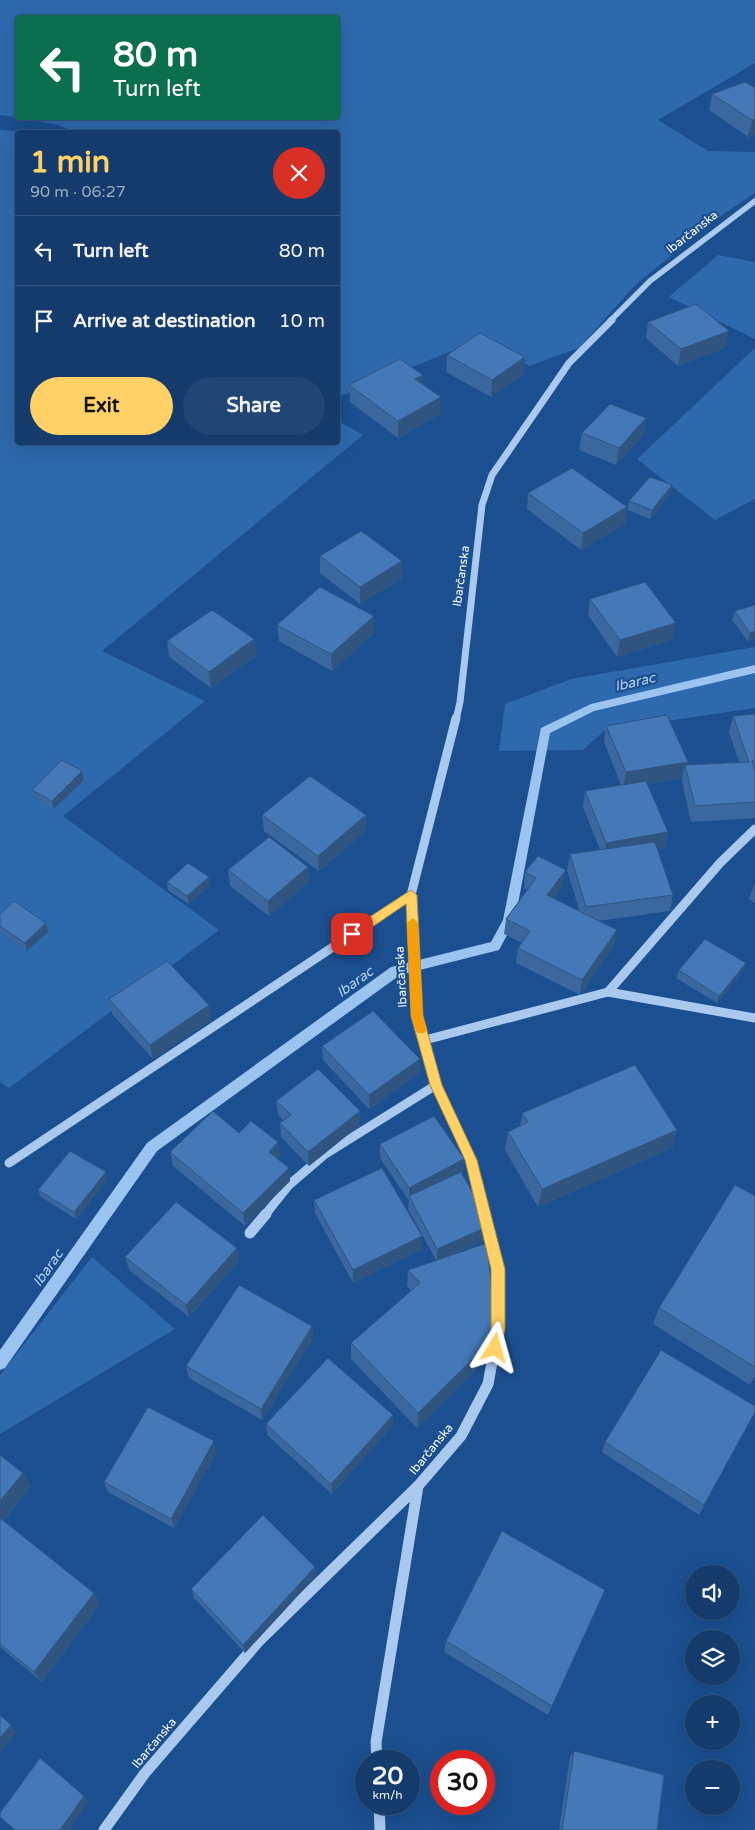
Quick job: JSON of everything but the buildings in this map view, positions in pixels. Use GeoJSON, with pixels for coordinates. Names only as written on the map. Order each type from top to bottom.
{"type":"FeatureCollection","features":[{"type":"Feature","properties":{"kind":"street","name":"Ibarčanska"},"geometry":{"type":"LineString","coordinates":[[104,1830],[145,1774],[259,1641],[418,1486],[461,1436],[488,1384],[498,1330],[498,1269],[471,1160],[436,1085],[417,1016],[411,895],[460,702],[482,505],[492,475],[569,363],[650,281],[755,201]]}},
{"type":"Feature","properties":{"kind":"street"},"geometry":{"type":"LineString","coordinates":[[608,992],[720,863],[755,829]]}},
{"type":"Feature","properties":{"kind":"street"},"geometry":{"type":"LineString","coordinates":[[9,1163],[411,895]]}},
{"type":"Feature","properties":{"kind":"street"},"geometry":{"type":"LineString","coordinates":[[425,1040],[608,992],[755,1018]]}},
{"type":"Feature","properties":{"kind":"street"},"geometry":{"type":"LineString","coordinates":[[250,1233],[289,1185],[324,1155],[436,1085]]}},
{"type":"Feature","properties":{"kind":"street"},"geometry":{"type":"LineString","coordinates":[[376,1750],[376,1742],[418,1486]]}},
{"type":"Feature","properties":{"kind":"street"},"geometry":{"type":"LineString","coordinates":[[379,1815],[380,1830]]}},
{"type":"Feature","properties":{"kind":"shaded area"},"geometry":{"type":"Polygon","coordinates":[[[0,0],[755,0],[755,63],[658,120],[708,151],[755,152],[755,193],[722,215],[636,284],[579,348],[529,366],[484,338],[340,396],[340,130],[69,130],[59,125],[30,120],[340,120],[340,15],[15,15],[15,117],[0,115],[0,0]]]}},
{"type":"Feature","properties":{"kind":"shaded area"},"geometry":{"type":"Polygon","coordinates":[[[0,130],[15,131],[15,445],[340,445],[340,422],[363,435],[102,651],[205,701],[63,816],[219,930],[9,1088],[0,1082],[0,130]]]}},
{"type":"Feature","properties":{"kind":"shaded area"},"geometry":{"type":"Polygon","coordinates":[[[718,255],[755,262],[755,339],[669,297],[718,255]]]}},
{"type":"Feature","properties":{"kind":"shaded area"},"geometry":{"type":"Polygon","coordinates":[[[755,348],[755,499],[715,520],[637,459],[755,348]]]}},
{"type":"Feature","properties":{"kind":"shaded area"},"geometry":{"type":"Polygon","coordinates":[[[755,647],[755,708],[605,730],[583,750],[499,751],[505,704],[571,679],[755,647]]]}},
{"type":"Feature","properties":{"kind":"shaded area"},"geometry":{"type":"Polygon","coordinates":[[[92,1257],[175,1329],[0,1434],[0,1375],[92,1257]]]}},
{"type":"Feature","properties":{"kind":"waterway","name":"Ibarac"},"geometry":{"type":"LineString","coordinates":[[0,1363],[152,1147],[396,971],[495,946],[509,920],[545,731],[591,708],[755,669]]}},
{"type":"Feature","properties":{"kind":"slow traffic"},"geometry":{"type":"LineString","coordinates":[[413,923],[417,1016],[421,1029]]}},
{"type":"Feature","properties":{"kind":"route"},"geometry":{"type":"LineString","coordinates":[[352,934],[411,895],[417,1016],[436,1085],[471,1160],[498,1269],[498,1330],[495,1348]]}}]}
